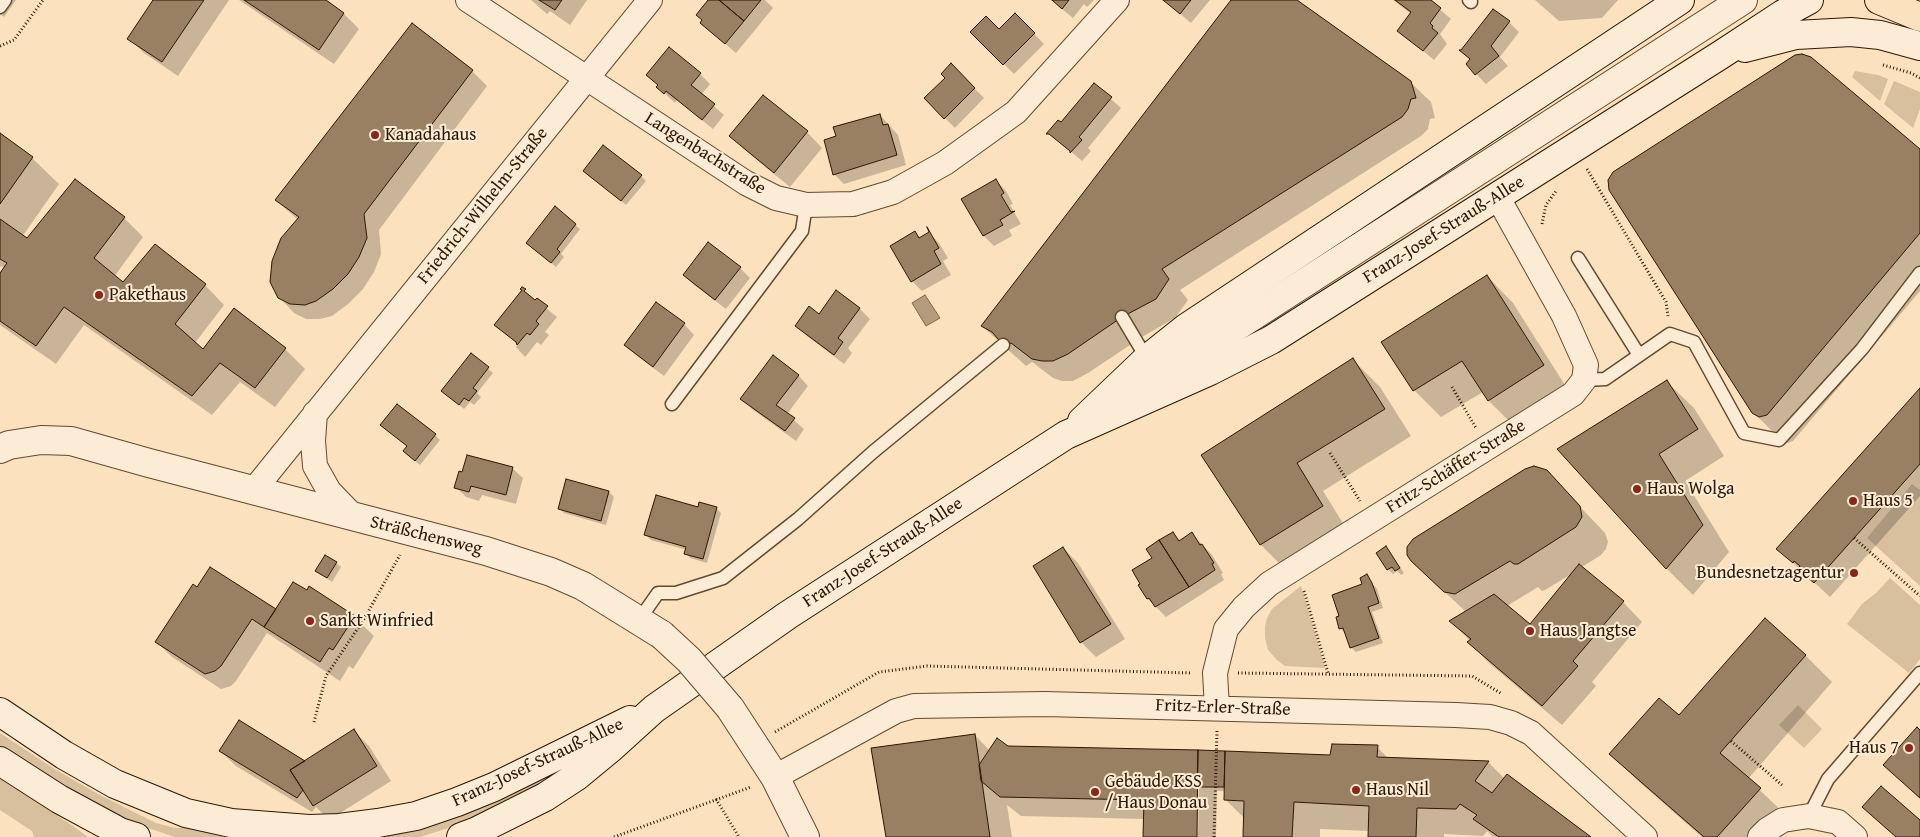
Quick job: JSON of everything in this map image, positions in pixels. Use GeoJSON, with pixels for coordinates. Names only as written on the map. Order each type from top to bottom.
{"type":"FeatureCollection","features":[{"type":"Feature","properties":{"kind":"main road","name":"Franz-Josef-Strauß-Allee"},"geometry":{"type":"LineString","coordinates":[[1066,435],[1147,359],[1186,328],[1680,0]]}},
{"type":"Feature","properties":{"kind":"main road","name":"Franz-Josef-Strauß-Allee"},"geometry":{"type":"LineString","coordinates":[[461,837],[545,797],[576,776],[611,748],[654,709],[788,614],[1066,435],[1162,376],[1743,0]]}},
{"type":"Feature","properties":{"kind":"main road","name":"Franz-Josef-Strauß-Allee"},"geometry":{"type":"LineString","coordinates":[[1066,435],[1210,372],[1271,340],[1783,14],[1809,0]]}},
{"type":"Feature","properties":{"kind":"main road"},"geometry":{"type":"LineString","coordinates":[[1879,0],[1920,17]]}},
{"type":"Feature","properties":{"kind":"main road"},"geometry":{"type":"LineString","coordinates":[[1722,54],[1796,36],[1851,32],[1880,35],[1920,46]]}},
{"type":"Feature","properties":{"kind":"main road","name":"Sträßchensweg"},"geometry":{"type":"LineString","coordinates":[[0,449],[41,440],[71,441],[252,491],[486,551],[551,572],[583,586],[650,627],[690,660],[730,708],[763,782],[804,837]]}},
{"type":"Feature","properties":{"kind":"main road","name":"Franz-Josef-Strauß-Allee"},"geometry":{"type":"LineString","coordinates":[[0,712],[64,754],[115,784],[186,814],[231,823],[309,829],[339,828],[378,823],[416,816],[457,802],[502,783],[603,732],[654,709]]}},
{"type":"Feature","properties":{"kind":"main road"},"geometry":{"type":"LineString","coordinates":[[0,761],[59,799],[120,832],[136,837]]}},
{"type":"Feature","properties":{"kind":"street","name":"Langenbachstraße"},"geometry":{"type":"LineString","coordinates":[[468,0],[746,184],[776,198],[806,205],[853,204],[893,192],[945,163],[1016,112],[1117,0]]}},
{"type":"Feature","properties":{"kind":"street","name":"Friedrich-Wilhelm-Straße"},"geometry":{"type":"LineString","coordinates":[[252,491],[650,0]]}},
{"type":"Feature","properties":{"kind":"street"},"geometry":{"type":"LineString","coordinates":[[1497,196],[1564,316],[1586,365],[1584,380]]}},
{"type":"Feature","properties":{"kind":"street","name":"Fritz-Schäffer-Straße"},"geometry":{"type":"LineString","coordinates":[[1217,708],[1216,673],[1226,629],[1244,607],[1269,584],[1573,394],[1584,380]]}},
{"type":"Feature","properties":{"kind":"street"},"geometry":{"type":"LineString","coordinates":[[316,413],[312,441],[316,466],[329,490],[354,517]]}},
{"type":"Feature","properties":{"kind":"street","name":"Fritz-Erler-Straße"},"geometry":{"type":"LineString","coordinates":[[763,782],[896,711],[914,706],[1045,704],[1456,714],[1490,717],[1511,723],[1531,732],[1644,837]]}},
{"type":"Feature","properties":{"kind":"street"},"geometry":{"type":"LineString","coordinates":[[1760,837],[1782,820],[1808,816],[1847,830]]}},
{"type":"Feature","properties":{"kind":"lane"},"geometry":{"type":"LineString","coordinates":[[0,7],[5,0]]}},
{"type":"Feature","properties":{"kind":"lane"},"geometry":{"type":"LineString","coordinates":[[672,404],[802,231],[806,205]]}},
{"type":"Feature","properties":{"kind":"lane"},"geometry":{"type":"LineString","coordinates":[[1578,258],[1639,355]]}},
{"type":"Feature","properties":{"kind":"lane"},"geometry":{"type":"LineString","coordinates":[[1584,380],[1605,379],[1670,334],[1694,342],[1744,433],[1779,440],[1862,349],[1920,273]]}},
{"type":"Feature","properties":{"kind":"lane"},"geometry":{"type":"LineString","coordinates":[[1122,317],[1147,359]]}},
{"type":"Feature","properties":{"kind":"lane"},"geometry":{"type":"LineString","coordinates":[[650,627],[658,593],[676,593],[723,578],[798,518],[873,452],[1003,345]]}},
{"type":"Feature","properties":{"kind":"lane"},"geometry":{"type":"LineString","coordinates":[[1808,816],[1828,779],[1920,673]]}},
{"type":"Feature","properties":{"kind":"path"},"geometry":{"type":"LineString","coordinates":[[0,46],[14,40],[43,0]]}},
{"type":"Feature","properties":{"kind":"path"},"geometry":{"type":"LineString","coordinates":[[1874,62],[1911,73],[1920,78]]}},
{"type":"Feature","properties":{"kind":"path"},"geometry":{"type":"LineString","coordinates":[[1579,173],[1586,168],[1666,302],[1670,334]]}},
{"type":"Feature","properties":{"kind":"path"},"geometry":{"type":"LineString","coordinates":[[1541,228],[1546,206],[1558,188]]}},
{"type":"Feature","properties":{"kind":"path"},"geometry":{"type":"LineString","coordinates":[[1452,387],[1480,434]]}},
{"type":"Feature","properties":{"kind":"path"},"geometry":{"type":"LineString","coordinates":[[1330,453],[1364,506]]}},
{"type":"Feature","properties":{"kind":"path"},"geometry":{"type":"LineString","coordinates":[[1854,538],[1920,596]]}},
{"type":"Feature","properties":{"kind":"path"},"geometry":{"type":"LineString","coordinates":[[314,722],[326,676],[364,619],[400,554]]}},
{"type":"Feature","properties":{"kind":"path"},"geometry":{"type":"LineString","coordinates":[[1297,566],[1328,673]]}},
{"type":"Feature","properties":{"kind":"path"},"geometry":{"type":"LineString","coordinates":[[1214,837],[1217,708]]}},
{"type":"Feature","properties":{"kind":"path"},"geometry":{"type":"LineString","coordinates":[[1731,741],[1782,785]]}},
{"type":"Feature","properties":{"kind":"path"},"geometry":{"type":"LineString","coordinates":[[614,837],[763,782]]}},
{"type":"Feature","properties":{"kind":"path"},"geometry":{"type":"LineString","coordinates":[[716,799],[739,837]]}},
{"type":"Feature","properties":{"kind":"shaded area"},"geometry":{"type":"Polygon","coordinates":[[[1855,71],[1878,75],[1888,79],[1880,101],[1852,77],[1855,71]]]}},
{"type":"Feature","properties":{"kind":"shaded area"},"geometry":{"type":"Polygon","coordinates":[[[1894,81],[1920,92],[1920,109],[1913,128],[1884,104],[1894,81]]]}},
{"type":"Feature","properties":{"kind":"shaded area"},"geometry":{"type":"Polygon","coordinates":[[[925,295],[940,318],[926,326],[912,303],[925,295]]]}},
{"type":"Feature","properties":{"kind":"shaded area"},"geometry":{"type":"Polygon","coordinates":[[[1912,484],[1920,490],[1920,586],[1867,538],[1912,484]]]}},
{"type":"Feature","properties":{"kind":"shaded area"},"geometry":{"type":"Polygon","coordinates":[[[1890,578],[1920,605],[1920,659],[1909,673],[1847,624],[1862,604],[1890,578]]]}},
{"type":"Feature","properties":{"kind":"shaded area"},"geometry":{"type":"Polygon","coordinates":[[[1301,586],[1325,668],[1285,666],[1268,650],[1265,638],[1267,618],[1272,609],[1301,586]]]}},
{"type":"Feature","properties":{"kind":"shaded area"},"geometry":{"type":"Polygon","coordinates":[[[1798,705],[1822,729],[1804,748],[1779,725],[1798,705]]]}},
{"type":"Feature","properties":{"kind":"shaded area"},"geometry":{"type":"Polygon","coordinates":[[[0,733],[53,768],[98,794],[156,823],[175,828],[203,828],[244,837],[175,837],[133,823],[57,784],[0,746],[0,733]]]}},
{"type":"Feature","properties":{"kind":"shaded area"},"geometry":{"type":"Polygon","coordinates":[[[572,765],[529,792],[455,826],[420,837],[371,837],[560,767],[572,765]]]}},
{"type":"Feature","properties":{"kind":"shaded area"},"geometry":{"type":"Polygon","coordinates":[[[0,778],[88,837],[34,837],[32,831],[0,810],[0,778]]]}},
{"type":"Feature","properties":{"kind":"building"},"geometry":{"type":"Polygon","coordinates":[[[153,0],[204,0],[162,62],[127,39],[153,0]]]}},
{"type":"Feature","properties":{"kind":"building"},"geometry":{"type":"Polygon","coordinates":[[[244,0],[326,0],[344,13],[319,50],[244,0]]]}},
{"type":"Feature","properties":{"kind":"building"},"geometry":{"type":"Polygon","coordinates":[[[539,0],[562,0],[555,10],[539,0]]]}},
{"type":"Feature","properties":{"kind":"building"},"geometry":{"type":"Polygon","coordinates":[[[708,0],[719,0],[744,21],[725,44],[700,23],[702,20],[696,15],[708,0]]]}},
{"type":"Feature","properties":{"kind":"building"},"geometry":{"type":"Polygon","coordinates":[[[719,0],[761,0],[744,21],[719,0]]]}},
{"type":"Feature","properties":{"kind":"building"},"geometry":{"type":"Polygon","coordinates":[[[1052,0],[1069,0],[1062,9],[1052,0]]]}},
{"type":"Feature","properties":{"kind":"building"},"geometry":{"type":"Polygon","coordinates":[[[1163,0],[1191,0],[1180,14],[1163,0]]]}},
{"type":"Feature","properties":{"kind":"building"},"geometry":{"type":"Polygon","coordinates":[[[1231,0],[1297,0],[1411,81],[1416,98],[1411,99],[1408,109],[1402,117],[1162,269],[1169,279],[1156,299],[1122,317],[1068,354],[1053,361],[1042,361],[1032,359],[1011,343],[1005,347],[992,332],[981,326],[1231,0]]]}},
{"type":"Feature","properties":{"kind":"building"},"geometry":{"type":"Polygon","coordinates":[[[1395,0],[1431,0],[1441,8],[1430,23],[1433,26],[1432,28],[1438,33],[1423,51],[1397,31],[1411,12],[1395,0]]]}},
{"type":"Feature","properties":{"kind":"building"},"geometry":{"type":"Polygon","coordinates":[[[1493,9],[1510,21],[1491,46],[1499,56],[1475,75],[1466,64],[1470,59],[1459,50],[1461,50],[1493,9]]]}},
{"type":"Feature","properties":{"kind":"building"},"geometry":{"type":"Polygon","coordinates":[[[1015,13],[1035,33],[1003,65],[970,32],[986,16],[999,29],[1015,13]]]}},
{"type":"Feature","properties":{"kind":"building","name":"Kanadahaus"},"geometry":{"type":"Polygon","coordinates":[[[412,23],[473,70],[364,214],[367,238],[359,257],[348,274],[333,289],[316,301],[305,305],[290,304],[278,298],[270,282],[272,261],[281,238],[299,217],[275,200],[412,23]]]}},
{"type":"Feature","properties":{"kind":"building"},"geometry":{"type":"Polygon","coordinates":[[[669,47],[701,73],[691,85],[715,104],[702,120],[666,91],[664,94],[656,87],[658,85],[646,75],[669,47]]]}},
{"type":"Feature","properties":{"kind":"building"},"geometry":{"type":"Polygon","coordinates":[[[1802,54],[1811,57],[1920,149],[1920,233],[1767,415],[1759,417],[1752,413],[1609,190],[1608,180],[1613,172],[1795,55],[1802,54]]]}},
{"type":"Feature","properties":{"kind":"building"},"geometry":{"type":"Polygon","coordinates":[[[951,63],[975,88],[944,119],[924,98],[945,78],[941,74],[951,63]]]}},
{"type":"Feature","properties":{"kind":"building"},"geometry":{"type":"Polygon","coordinates":[[[1094,83],[1112,97],[1079,137],[1082,140],[1070,153],[1049,134],[1046,134],[1058,120],[1061,122],[1094,83]]]}},
{"type":"Feature","properties":{"kind":"building"},"geometry":{"type":"Polygon","coordinates":[[[763,95],[808,131],[774,173],[729,136],[763,95]]]}},
{"type":"Feature","properties":{"kind":"building"},"geometry":{"type":"Polygon","coordinates":[[[880,114],[883,125],[888,124],[897,155],[833,175],[824,140],[836,136],[833,127],[880,114]]]}},
{"type":"Feature","properties":{"kind":"building"},"geometry":{"type":"Polygon","coordinates":[[[0,133],[33,157],[0,204],[0,133]]]}},
{"type":"Feature","properties":{"kind":"building"},"geometry":{"type":"Polygon","coordinates":[[[603,145],[642,175],[621,201],[583,171],[603,145]]]}},
{"type":"Feature","properties":{"kind":"building","name":"Pakethaus"},"geometry":{"type":"Polygon","coordinates":[[[75,179],[125,217],[94,258],[123,282],[155,244],[206,284],[175,324],[203,349],[234,308],[286,348],[255,388],[220,363],[192,396],[64,307],[36,346],[0,321],[0,273],[7,263],[0,259],[0,219],[27,238],[75,179]]]}},
{"type":"Feature","properties":{"kind":"building"},"geometry":{"type":"Polygon","coordinates":[[[996,179],[1004,193],[1001,195],[1011,212],[1015,211],[1000,220],[1003,225],[983,236],[961,199],[996,179]]]}},
{"type":"Feature","properties":{"kind":"building"},"geometry":{"type":"Polygon","coordinates":[[[555,206],[576,224],[557,249],[560,252],[551,263],[526,243],[555,206]]]}},
{"type":"Feature","properties":{"kind":"building"},"geometry":{"type":"Polygon","coordinates":[[[927,227],[939,248],[934,251],[941,264],[911,282],[890,246],[915,231],[919,238],[929,232],[927,227]]]}},
{"type":"Feature","properties":{"kind":"building"},"geometry":{"type":"Polygon","coordinates":[[[708,242],[741,267],[715,300],[683,275],[708,242]]]}},
{"type":"Feature","properties":{"kind":"building"},"geometry":{"type":"Polygon","coordinates":[[[1487,275],[1544,365],[1488,401],[1462,361],[1413,391],[1381,342],[1487,275]]]}},
{"type":"Feature","properties":{"kind":"building"},"geometry":{"type":"Polygon","coordinates":[[[522,287],[535,300],[537,298],[548,306],[536,321],[539,324],[530,335],[527,333],[517,345],[516,342],[494,325],[522,290],[520,289],[522,287]]]}},
{"type":"Feature","properties":{"kind":"building"},"geometry":{"type":"Polygon","coordinates":[[[836,290],[860,308],[838,338],[843,342],[834,355],[795,326],[809,306],[819,314],[836,290]]]}},
{"type":"Feature","properties":{"kind":"building"},"geometry":{"type":"Polygon","coordinates":[[[656,302],[685,323],[653,367],[624,345],[656,302]]]}},
{"type":"Feature","properties":{"kind":"building"},"geometry":{"type":"Polygon","coordinates":[[[471,353],[489,367],[473,388],[477,391],[469,401],[464,398],[459,405],[441,391],[471,353]]]}},
{"type":"Feature","properties":{"kind":"building"},"geometry":{"type":"Polygon","coordinates":[[[773,355],[799,375],[776,405],[795,418],[785,431],[740,399],[773,355]]]}},
{"type":"Feature","properties":{"kind":"building"},"geometry":{"type":"Polygon","coordinates":[[[1353,358],[1385,409],[1297,463],[1323,506],[1260,545],[1201,455],[1353,358]]]}},
{"type":"Feature","properties":{"kind":"building","name":"Haus Wolga"},"geometry":{"type":"Polygon","coordinates":[[[1667,380],[1698,429],[1659,454],[1703,525],[1666,569],[1557,449],[1667,380]]]}},
{"type":"Feature","properties":{"kind":"building","name":"Haus 5"},"geometry":{"type":"Polygon","coordinates":[[[1920,388],[1920,464],[1814,583],[1798,569],[1800,566],[1794,561],[1793,563],[1776,549],[1920,388]]]}},
{"type":"Feature","properties":{"kind":"building"},"geometry":{"type":"Polygon","coordinates":[[[397,404],[436,434],[415,461],[403,451],[407,446],[380,425],[397,404]]]}},
{"type":"Feature","properties":{"kind":"building"},"geometry":{"type":"Polygon","coordinates":[[[467,455],[513,467],[506,495],[471,486],[469,492],[454,488],[459,471],[462,472],[467,455]]]}},
{"type":"Feature","properties":{"kind":"building"},"geometry":{"type":"Polygon","coordinates":[[[1534,466],[1547,470],[1580,506],[1582,517],[1576,527],[1518,564],[1510,561],[1455,594],[1444,592],[1411,561],[1407,555],[1407,547],[1413,539],[1525,469],[1534,466]]]}},
{"type":"Feature","properties":{"kind":"building"},"geometry":{"type":"Polygon","coordinates":[[[566,479],[609,491],[601,521],[558,509],[566,479]]]}},
{"type":"Feature","properties":{"kind":"building"},"geometry":{"type":"Polygon","coordinates":[[[656,495],[698,507],[699,502],[717,507],[703,559],[684,554],[686,547],[644,535],[656,495]]]}},
{"type":"Feature","properties":{"kind":"building"},"geometry":{"type":"Polygon","coordinates":[[[1173,532],[1179,541],[1192,532],[1214,563],[1212,564],[1215,570],[1189,587],[1159,540],[1173,532]]]}},
{"type":"Feature","properties":{"kind":"building"},"geometry":{"type":"Polygon","coordinates":[[[1159,540],[1189,587],[1155,607],[1138,585],[1140,584],[1132,570],[1152,558],[1146,549],[1159,540]]]}},
{"type":"Feature","properties":{"kind":"building"},"geometry":{"type":"Polygon","coordinates":[[[1386,546],[1400,568],[1395,571],[1392,567],[1387,570],[1376,553],[1386,546]]]}},
{"type":"Feature","properties":{"kind":"building"},"geometry":{"type":"Polygon","coordinates":[[[1063,547],[1111,624],[1080,643],[1033,566],[1063,547]]]}},
{"type":"Feature","properties":{"kind":"building"},"geometry":{"type":"Polygon","coordinates":[[[325,555],[337,562],[327,578],[315,571],[325,555]]]}},
{"type":"Feature","properties":{"kind":"building","name":"Haus Jangtse"},"geometry":{"type":"Polygon","coordinates":[[[1579,564],[1624,601],[1573,661],[1578,666],[1542,706],[1467,642],[1471,639],[1449,621],[1494,594],[1530,624],[1579,564]]]}},
{"type":"Feature","properties":{"kind":"building"},"geometry":{"type":"Polygon","coordinates":[[[210,567],[276,609],[264,627],[252,619],[221,666],[215,671],[205,674],[155,642],[193,584],[197,587],[210,567]]]}},
{"type":"Feature","properties":{"kind":"building"},"geometry":{"type":"Polygon","coordinates":[[[1367,574],[1379,603],[1368,607],[1379,638],[1350,648],[1343,628],[1339,629],[1336,617],[1339,616],[1332,595],[1362,584],[1360,578],[1367,574]]]}},
{"type":"Feature","properties":{"kind":"building","name":"Sankt Winfried"},"geometry":{"type":"Polygon","coordinates":[[[293,582],[307,590],[309,586],[355,616],[333,650],[329,648],[320,662],[264,627],[293,582]]]}},
{"type":"Feature","properties":{"kind":"building"},"geometry":{"type":"Polygon","coordinates":[[[1765,618],[1806,655],[1720,753],[1761,788],[1717,837],[1704,837],[1609,754],[1659,698],[1679,715],[1765,618]]]}},
{"type":"Feature","properties":{"kind":"building"},"geometry":{"type":"Polygon","coordinates":[[[239,720],[305,761],[290,770],[303,790],[297,798],[219,751],[239,720]]]}},
{"type":"Feature","properties":{"kind":"building","name":"Haus 7"},"geometry":{"type":"Polygon","coordinates":[[[1917,727],[1920,730],[1920,798],[1883,765],[1917,727]]]}},
{"type":"Feature","properties":{"kind":"building"},"geometry":{"type":"Polygon","coordinates":[[[354,729],[377,766],[313,806],[290,770],[354,729]]]}},
{"type":"Feature","properties":{"kind":"building"},"geometry":{"type":"Polygon","coordinates":[[[975,734],[990,837],[886,837],[871,748],[975,734]]]}},
{"type":"Feature","properties":{"kind":"building","name":"Gebäude KSS / Haus Donau"},"geometry":{"type":"Polygon","coordinates":[[[997,738],[1008,746],[1198,750],[1197,837],[1143,837],[1144,800],[1000,797],[981,781],[979,765],[997,738]]]}},
{"type":"Feature","properties":{"kind":"building","name":"Haus Nil"},"geometry":{"type":"Polygon","coordinates":[[[1332,744],[1378,745],[1377,757],[1489,761],[1475,781],[1492,793],[1507,774],[1591,837],[1499,837],[1473,819],[1477,815],[1460,804],[1456,809],[1417,808],[1416,837],[1368,837],[1369,806],[1294,802],[1292,837],[1243,837],[1244,801],[1224,800],[1225,751],[1330,755],[1332,744]]]}},
{"type":"Feature","properties":{"kind":"building"},"geometry":{"type":"Polygon","coordinates":[[[1198,750],[1225,751],[1224,787],[1197,787],[1198,750]]]}},
{"type":"Feature","properties":{"kind":"building"},"geometry":{"type":"Polygon","coordinates":[[[1881,786],[1920,820],[1920,837],[1896,837],[1862,807],[1881,786]]]}},
{"type":"Feature","properties":{"kind":"place","name":"Kanadahaus"},"geometry":{"type":"Point","coordinates":[375,135]}},
{"type":"Feature","properties":{"kind":"place","name":"Pakethaus"},"geometry":{"type":"Point","coordinates":[99,295]}},
{"type":"Feature","properties":{"kind":"place","name":"Haus Wolga"},"geometry":{"type":"Point","coordinates":[1637,489]}},
{"type":"Feature","properties":{"kind":"place","name":"Haus 5"},"geometry":{"type":"Point","coordinates":[1853,501]}},
{"type":"Feature","properties":{"kind":"place","name":"Bundesnetzagentur"},"geometry":{"type":"Point","coordinates":[1854,573]}},
{"type":"Feature","properties":{"kind":"place","name":"Sankt Winfried"},"geometry":{"type":"Point","coordinates":[310,621]}},
{"type":"Feature","properties":{"kind":"place","name":"Haus Jangtse"},"geometry":{"type":"Point","coordinates":[1530,631]}},
{"type":"Feature","properties":{"kind":"place","name":"Haus 7"},"geometry":{"type":"Point","coordinates":[1909,748]}},
{"type":"Feature","properties":{"kind":"place","name":"Haus Nil"},"geometry":{"type":"Point","coordinates":[1356,790]}},
{"type":"Feature","properties":{"kind":"place","name":"Gebäude KSS / Haus Donau"},"geometry":{"type":"Point","coordinates":[1095,792]}}]}
